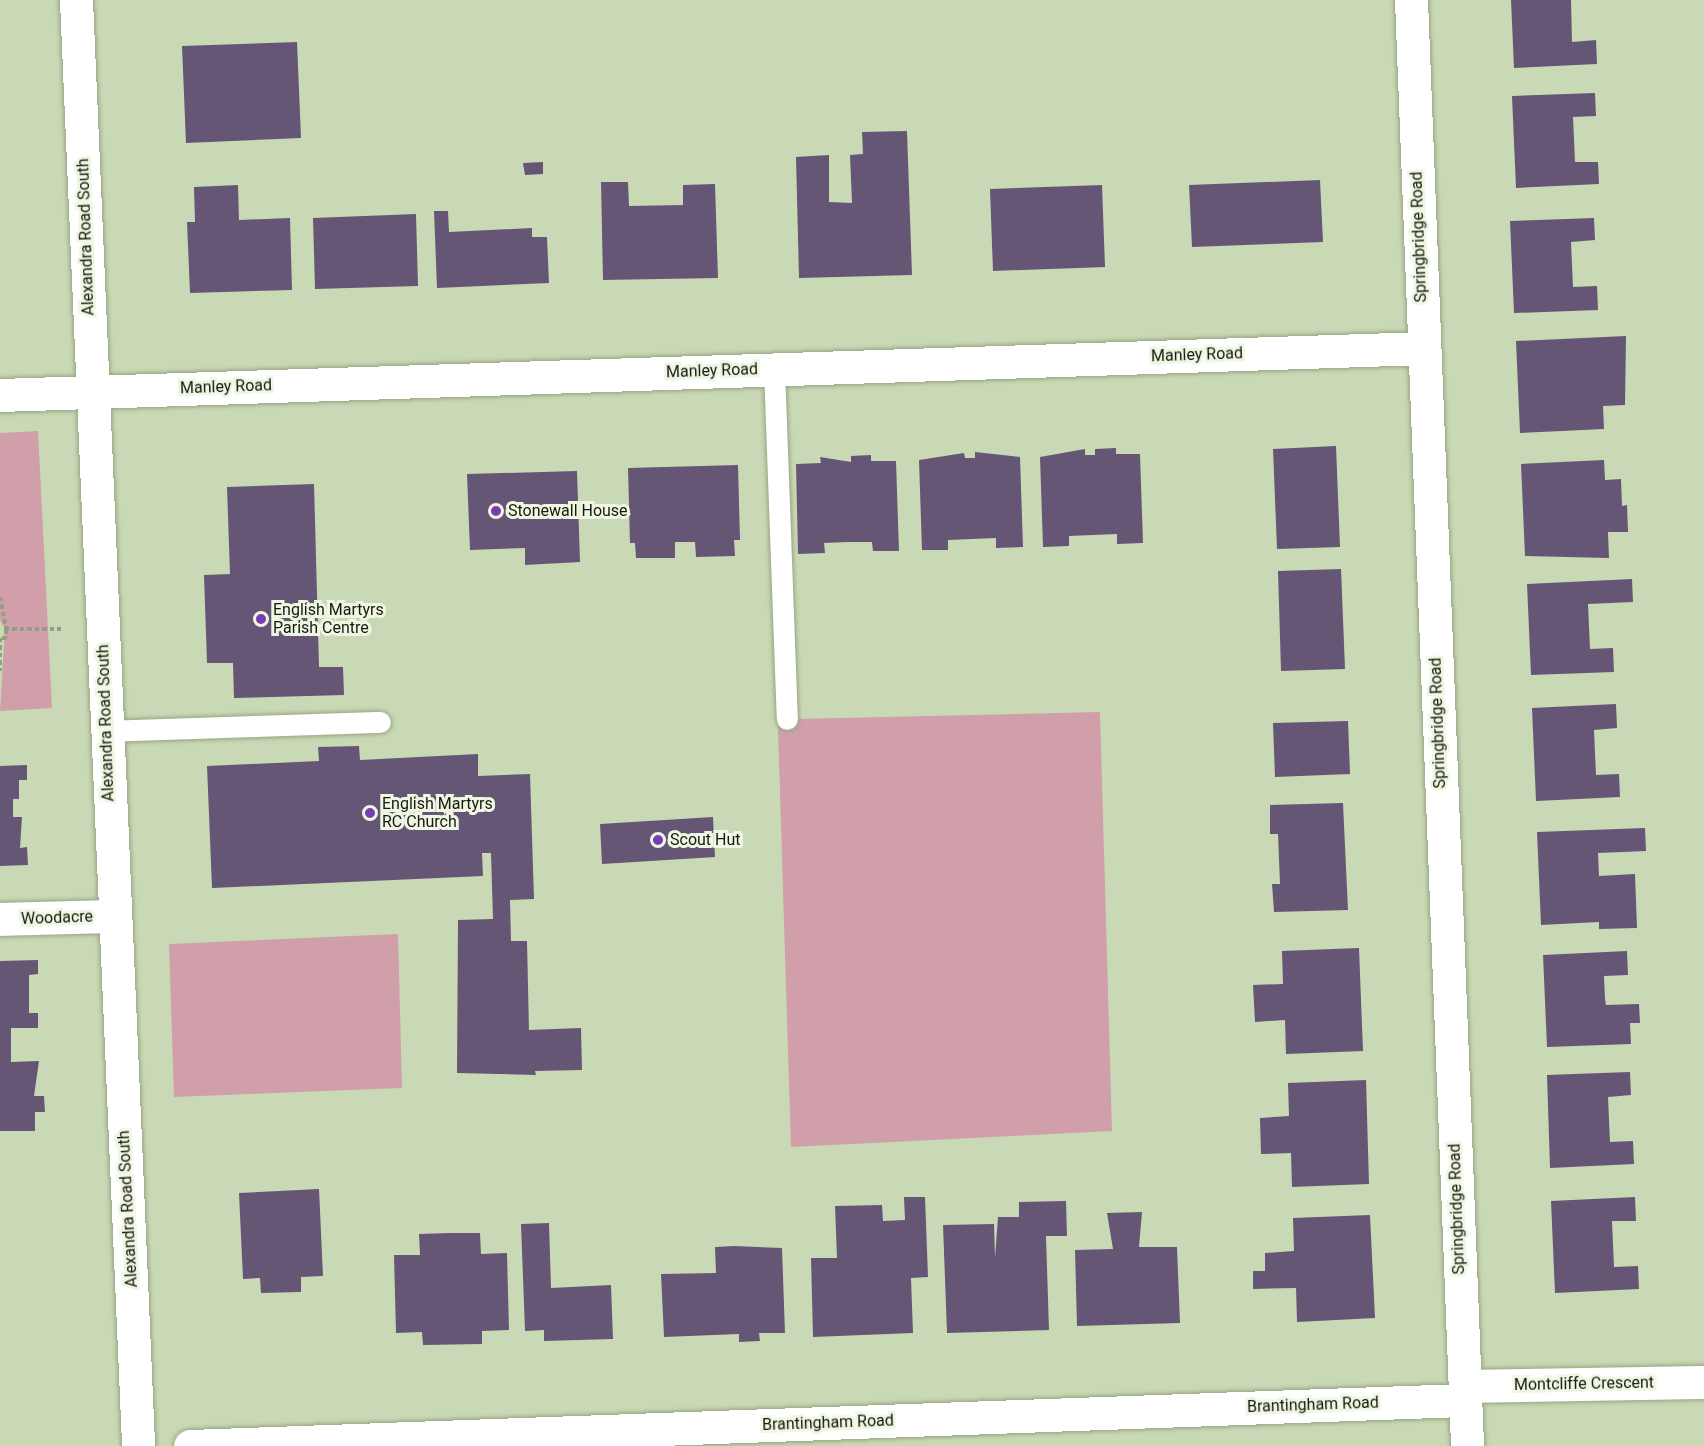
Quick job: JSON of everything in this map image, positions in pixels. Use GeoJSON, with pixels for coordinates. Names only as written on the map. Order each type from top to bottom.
{"type":"FeatureCollection","features":[{"type":"Feature","properties":{"kind":"street","name":"Alexandra Road South"},"geometry":{"type":"LineString","coordinates":[[76,0],[138,1446]]}},
{"type":"Feature","properties":{"kind":"street","name":"Springbridge Road"},"geometry":{"type":"LineString","coordinates":[[1411,0],[1467,1446]]}},
{"type":"Feature","properties":{"kind":"street","name":"Manley Road"},"geometry":{"type":"LineString","coordinates":[[0,395],[1423,348]]}},
{"type":"Feature","properties":{"kind":"street","name":"Woodacre"},"geometry":{"type":"LineString","coordinates":[[0,919],[114,916]]}},
{"type":"Feature","properties":{"kind":"street","name":"Montcliffe Crescent"},"geometry":{"type":"LineString","coordinates":[[1465,1393],[1704,1382]]}},
{"type":"Feature","properties":{"kind":"street","name":"Brantingham Road"},"geometry":{"type":"LineString","coordinates":[[190,1446],[1465,1393]]}},
{"type":"Feature","properties":{"kind":"lane"},"geometry":{"type":"LineString","coordinates":[[774,369],[787,719]]}},
{"type":"Feature","properties":{"kind":"lane"},"geometry":{"type":"LineString","coordinates":[[106,730],[380,722]]}},
{"type":"Feature","properties":{"kind":"path"},"geometry":{"type":"LineString","coordinates":[[0,597],[6,638],[0,638],[0,671]]}},
{"type":"Feature","properties":{"kind":"path"},"geometry":{"type":"LineString","coordinates":[[5,629],[102,629]]}},
{"type":"Feature","properties":{"kind":"shaded area"},"geometry":{"type":"Polygon","coordinates":[[[768,405],[796,719],[1100,712],[1112,1131],[791,1147],[768,405]]]}},
{"type":"Feature","properties":{"kind":"shaded area"},"geometry":{"type":"Polygon","coordinates":[[[38,431],[52,708],[0,711],[5,629],[0,620],[0,433],[38,431]]]}},
{"type":"Feature","properties":{"kind":"shaded area"},"geometry":{"type":"Polygon","coordinates":[[[398,934],[402,1088],[174,1097],[169,944],[398,934]]]}},
{"type":"Feature","properties":{"kind":"building"},"geometry":{"type":"Polygon","coordinates":[[[1511,0],[1571,0],[1572,42],[1596,40],[1597,64],[1514,68],[1511,0]]]}},
{"type":"Feature","properties":{"kind":"building"},"geometry":{"type":"Polygon","coordinates":[[[297,42],[301,138],[186,143],[182,46],[297,42]]]}},
{"type":"Feature","properties":{"kind":"building"},"geometry":{"type":"Polygon","coordinates":[[[1595,93],[1596,116],[1573,117],[1575,162],[1598,162],[1599,184],[1516,188],[1512,96],[1595,93]]]}},
{"type":"Feature","properties":{"kind":"building"},"geometry":{"type":"Polygon","coordinates":[[[907,131],[912,275],[799,278],[796,157],[829,155],[829,202],[852,203],[850,155],[863,154],[862,132],[907,131]]]}},
{"type":"Feature","properties":{"kind":"building"},"geometry":{"type":"Polygon","coordinates":[[[543,162],[543,174],[525,175],[523,163],[543,162]]]}},
{"type":"Feature","properties":{"kind":"building"},"geometry":{"type":"Polygon","coordinates":[[[1320,180],[1323,242],[1192,247],[1189,185],[1320,180]]]}},
{"type":"Feature","properties":{"kind":"building"},"geometry":{"type":"Polygon","coordinates":[[[601,182],[628,182],[629,206],[683,205],[683,185],[715,184],[718,278],[603,280],[601,182]]]}},
{"type":"Feature","properties":{"kind":"building"},"geometry":{"type":"Polygon","coordinates":[[[238,185],[239,220],[290,218],[292,290],[190,293],[187,222],[195,222],[194,187],[238,185]]]}},
{"type":"Feature","properties":{"kind":"building"},"geometry":{"type":"Polygon","coordinates":[[[1102,185],[1105,267],[993,271],[990,189],[1102,185]]]}},
{"type":"Feature","properties":{"kind":"building"},"geometry":{"type":"Polygon","coordinates":[[[434,211],[448,211],[449,232],[532,228],[532,237],[547,237],[549,283],[437,288],[434,211]]]}},
{"type":"Feature","properties":{"kind":"building"},"geometry":{"type":"Polygon","coordinates":[[[416,214],[418,286],[315,289],[313,218],[416,214]]]}},
{"type":"Feature","properties":{"kind":"building"},"geometry":{"type":"Polygon","coordinates":[[[1594,218],[1595,240],[1571,242],[1573,287],[1597,286],[1598,310],[1514,313],[1510,221],[1594,218]]]}},
{"type":"Feature","properties":{"kind":"building"},"geometry":{"type":"Polygon","coordinates":[[[1626,336],[1625,405],[1603,406],[1604,429],[1520,433],[1516,341],[1626,336]]]}},
{"type":"Feature","properties":{"kind":"building"},"geometry":{"type":"Polygon","coordinates":[[[1336,446],[1340,547],[1277,549],[1273,449],[1336,446]]]}},
{"type":"Feature","properties":{"kind":"building"},"geometry":{"type":"Polygon","coordinates":[[[1116,448],[1116,454],[1140,454],[1143,543],[1117,544],[1117,534],[1069,536],[1069,546],[1043,547],[1040,457],[1085,449],[1085,455],[1095,455],[1095,449],[1116,448]]]}},
{"type":"Feature","properties":{"kind":"building"},"geometry":{"type":"Polygon","coordinates":[[[975,452],[1020,457],[1023,547],[996,548],[996,538],[948,540],[948,550],[922,550],[919,460],[964,453],[965,458],[975,458],[975,452]]]}},
{"type":"Feature","properties":{"kind":"building"},"geometry":{"type":"Polygon","coordinates":[[[871,455],[871,461],[896,461],[899,551],[873,551],[872,542],[848,542],[824,543],[825,553],[798,554],[796,464],[821,463],[820,457],[851,462],[851,456],[871,455]]]}},
{"type":"Feature","properties":{"kind":"building"},"geometry":{"type":"Polygon","coordinates":[[[1604,460],[1605,480],[1621,479],[1622,506],[1627,505],[1628,532],[1608,532],[1609,558],[1525,556],[1521,464],[1604,460]]]}},
{"type":"Feature","properties":{"kind":"building"},"geometry":{"type":"Polygon","coordinates":[[[738,465],[740,540],[734,540],[735,556],[696,557],[695,542],[675,542],[675,558],[636,558],[635,543],[630,543],[628,468],[738,465]]]}},
{"type":"Feature","properties":{"kind":"building"},"geometry":{"type":"Polygon","coordinates":[[[577,471],[580,562],[525,565],[525,548],[470,550],[467,474],[577,471]]]}},
{"type":"Feature","properties":{"kind":"building","name":"English Martyrs Parish Centre"},"geometry":{"type":"Polygon","coordinates":[[[314,484],[319,667],[343,667],[344,695],[234,698],[233,663],[207,663],[204,575],[230,574],[227,487],[314,484]]]}},
{"type":"Feature","properties":{"kind":"building"},"geometry":{"type":"Polygon","coordinates":[[[1341,569],[1345,669],[1281,671],[1278,571],[1341,569]]]}},
{"type":"Feature","properties":{"kind":"building"},"geometry":{"type":"Polygon","coordinates":[[[1632,579],[1633,602],[1588,604],[1590,649],[1613,648],[1614,672],[1531,675],[1527,584],[1632,579]]]}},
{"type":"Feature","properties":{"kind":"building"},"geometry":{"type":"Polygon","coordinates":[[[1616,704],[1617,728],[1594,730],[1596,775],[1619,774],[1620,797],[1536,801],[1532,708],[1616,704]]]}},
{"type":"Feature","properties":{"kind":"building"},"geometry":{"type":"Polygon","coordinates":[[[1348,721],[1350,774],[1275,777],[1273,723],[1348,721]]]}},
{"type":"Feature","properties":{"kind":"building","name":"English Martyrs RC Church"},"geometry":{"type":"Polygon","coordinates":[[[359,746],[360,760],[478,754],[478,776],[530,774],[534,899],[510,900],[511,941],[527,941],[529,1030],[581,1028],[582,1070],[535,1071],[536,1075],[457,1073],[458,920],[493,919],[491,853],[482,853],[483,876],[212,888],[207,766],[319,761],[318,747],[359,746]]]}},
{"type":"Feature","properties":{"kind":"building"},"geometry":{"type":"Polygon","coordinates":[[[27,765],[27,780],[19,780],[19,799],[13,799],[13,817],[22,817],[20,848],[27,847],[28,865],[0,866],[0,766],[27,765]]]}},
{"type":"Feature","properties":{"kind":"building"},"geometry":{"type":"Polygon","coordinates":[[[1343,803],[1348,910],[1274,912],[1272,884],[1280,884],[1278,834],[1270,834],[1270,805],[1343,803]]]}},
{"type":"Feature","properties":{"kind":"building","name":"Scout Hut"},"geometry":{"type":"Polygon","coordinates":[[[713,817],[715,857],[602,864],[600,824],[713,817]]]}},
{"type":"Feature","properties":{"kind":"building"},"geometry":{"type":"Polygon","coordinates":[[[1645,828],[1646,851],[1598,853],[1599,876],[1635,874],[1637,928],[1599,929],[1599,922],[1541,925],[1537,832],[1645,828]]]}},
{"type":"Feature","properties":{"kind":"building"},"geometry":{"type":"Polygon","coordinates":[[[1359,948],[1363,1051],[1286,1054],[1285,1020],[1255,1022],[1253,985],[1283,984],[1282,951],[1359,948]]]}},
{"type":"Feature","properties":{"kind":"building"},"geometry":{"type":"Polygon","coordinates":[[[1627,951],[1628,975],[1604,976],[1606,1005],[1639,1004],[1640,1023],[1630,1023],[1631,1044],[1547,1047],[1543,955],[1627,951]]]}},
{"type":"Feature","properties":{"kind":"building"},"geometry":{"type":"Polygon","coordinates":[[[38,960],[38,974],[29,975],[29,1013],[38,1013],[38,1028],[11,1028],[11,1062],[39,1061],[34,1096],[44,1096],[45,1112],[35,1112],[35,1131],[0,1131],[0,961],[38,960]]]}},
{"type":"Feature","properties":{"kind":"building"},"geometry":{"type":"Polygon","coordinates":[[[1630,1072],[1631,1095],[1608,1097],[1610,1142],[1633,1141],[1634,1164],[1550,1168],[1547,1075],[1630,1072]]]}},
{"type":"Feature","properties":{"kind":"building"},"geometry":{"type":"Polygon","coordinates":[[[1366,1080],[1369,1184],[1292,1187],[1291,1153],[1261,1154],[1260,1118],[1289,1116],[1288,1083],[1366,1080]]]}},
{"type":"Feature","properties":{"kind":"building"},"geometry":{"type":"Polygon","coordinates":[[[319,1189],[323,1276],[301,1277],[301,1292],[261,1293],[260,1278],[243,1279],[239,1193],[319,1189]]]}},
{"type":"Feature","properties":{"kind":"building"},"geometry":{"type":"Polygon","coordinates":[[[904,1197],[925,1197],[928,1277],[911,1278],[913,1333],[813,1337],[811,1258],[837,1258],[835,1206],[882,1205],[883,1221],[905,1220],[904,1197]]]}},
{"type":"Feature","properties":{"kind":"building"},"geometry":{"type":"Polygon","coordinates":[[[1635,1197],[1636,1221],[1612,1221],[1614,1267],[1638,1266],[1639,1289],[1555,1293],[1551,1201],[1635,1197]]]}},
{"type":"Feature","properties":{"kind":"building"},"geometry":{"type":"Polygon","coordinates":[[[1066,1201],[1067,1236],[1046,1236],[1049,1330],[947,1333],[943,1225],[994,1224],[995,1258],[998,1217],[1019,1217],[1019,1202],[1066,1201]]]}},
{"type":"Feature","properties":{"kind":"building"},"geometry":{"type":"Polygon","coordinates":[[[1142,1212],[1139,1247],[1177,1247],[1180,1323],[1077,1326],[1075,1250],[1113,1249],[1107,1213],[1142,1212]]]}},
{"type":"Feature","properties":{"kind":"building"},"geometry":{"type":"Polygon","coordinates":[[[1370,1215],[1375,1318],[1297,1322],[1296,1288],[1253,1289],[1253,1271],[1265,1271],[1265,1253],[1294,1251],[1293,1218],[1370,1215]]]}},
{"type":"Feature","properties":{"kind":"building"},"geometry":{"type":"Polygon","coordinates":[[[549,1223],[551,1288],[611,1285],[613,1339],[544,1341],[544,1330],[525,1331],[521,1224],[549,1223]]]}},
{"type":"Feature","properties":{"kind":"building"},"geometry":{"type":"Polygon","coordinates":[[[480,1233],[481,1254],[507,1253],[509,1330],[482,1331],[482,1344],[423,1345],[422,1332],[396,1333],[394,1255],[420,1255],[419,1234],[480,1233]]]}},
{"type":"Feature","properties":{"kind":"building"},"geometry":{"type":"Polygon","coordinates":[[[715,1247],[782,1248],[785,1333],[759,1333],[760,1341],[739,1342],[739,1334],[664,1337],[661,1274],[716,1273],[715,1247]]]}},
{"type":"Feature","properties":{"kind":"place","name":"Stonewall House"},"geometry":{"type":"Point","coordinates":[496,511]}},
{"type":"Feature","properties":{"kind":"place","name":"English Martyrs Parish Centre"},"geometry":{"type":"Point","coordinates":[261,619]}},
{"type":"Feature","properties":{"kind":"place","name":"English Martyrs RC Church"},"geometry":{"type":"Point","coordinates":[370,813]}},
{"type":"Feature","properties":{"kind":"place","name":"Scout Hut"},"geometry":{"type":"Point","coordinates":[658,840]}}]}
